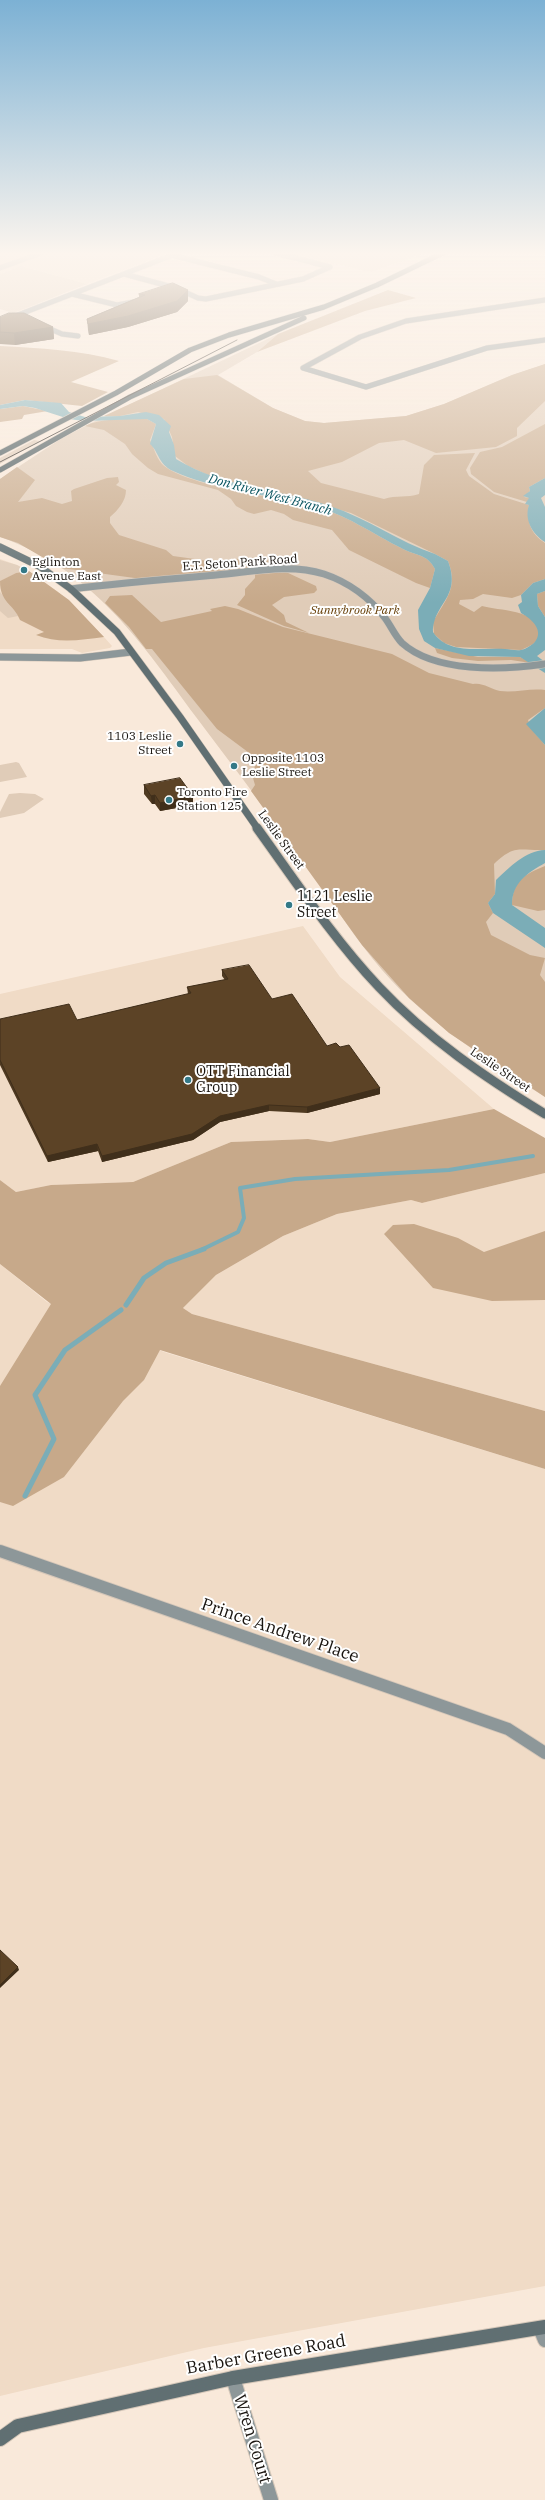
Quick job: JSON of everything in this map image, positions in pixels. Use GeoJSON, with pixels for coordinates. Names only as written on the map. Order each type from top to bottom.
{"type":"FeatureCollection","features":[{"type":"Feature","properties":{"kind":"main road"},"geometry":{"type":"LineString","coordinates":[[0,453],[42,433],[156,370]]}},
{"type":"Feature","properties":{"kind":"main road"},"geometry":{"type":"LineString","coordinates":[[0,470],[56,437],[130,397],[189,370]]}},
{"type":"Feature","properties":{"kind":"main road","name":"Leslie Street"},"geometry":{"type":"LineString","coordinates":[[0,547],[39,566],[71,589],[117,632],[180,717],[236,799],[338,940],[380,988],[424,1028],[484,1077],[545,1114]]}},
{"type":"Feature","properties":{"kind":"main road","name":"Barber Greene Road"},"geometry":{"type":"LineString","coordinates":[[0,2439],[18,2426],[233,2378],[543,2332]]}},
{"type":"Feature","properties":{"kind":"street"},"geometry":{"type":"LineString","coordinates":[[308,370],[366,387],[420,370]]}},
{"type":"Feature","properties":{"kind":"street","name":"E.T. Seton Park Road"},"geometry":{"type":"LineString","coordinates":[[71,589],[257,571],[309,570],[332,576],[359,594],[380,612],[402,644],[419,654],[438,661],[469,666],[516,668],[545,664]]}},
{"type":"Feature","properties":{"kind":"street"},"geometry":{"type":"LineString","coordinates":[[0,657],[80,658],[131,652]]}},
{"type":"Feature","properties":{"kind":"street","name":"Prince Andrew Place"},"geometry":{"type":"LineString","coordinates":[[0,1551],[508,1729],[545,1753]]}},
{"type":"Feature","properties":{"kind":"street","name":"Wren Court"},"geometry":{"type":"LineString","coordinates":[[233,2378],[271,2500]]}},
{"type":"Feature","properties":{"kind":"shaded area"},"geometry":{"type":"Polygon","coordinates":[[[0,370],[99,370],[71,382],[108,392],[82,406],[25,400],[0,405],[0,370]]]}},
{"type":"Feature","properties":{"kind":"shaded area"},"geometry":{"type":"Polygon","coordinates":[[[528,370],[545,370],[545,401],[517,428],[517,436],[496,447],[436,453],[404,440],[379,443],[342,462],[308,471],[321,483],[384,499],[419,494],[424,465],[434,455],[475,453],[466,470],[469,476],[494,494],[529,505],[529,522],[531,527],[536,535],[545,543],[545,579],[533,583],[521,595],[512,598],[483,594],[473,599],[460,600],[459,604],[474,612],[482,606],[516,612],[532,619],[538,624],[540,636],[534,644],[521,650],[456,647],[444,643],[434,634],[433,622],[446,600],[451,586],[451,570],[448,561],[351,513],[299,498],[217,479],[188,466],[175,456],[172,437],[164,419],[138,412],[120,416],[104,416],[184,379],[217,375],[273,408],[305,421],[324,423],[406,416],[444,404],[528,370]]]}},
{"type":"Feature","properties":{"kind":"shaded area"},"geometry":{"type":"Polygon","coordinates":[[[23,406],[48,411],[24,415],[22,419],[0,422],[0,409],[23,406]]]}},
{"type":"Feature","properties":{"kind":"shaded area"},"geometry":{"type":"Polygon","coordinates":[[[147,419],[156,424],[150,440],[162,464],[173,472],[232,490],[310,505],[335,513],[429,561],[435,569],[430,588],[416,583],[349,550],[332,530],[293,520],[284,514],[271,510],[254,514],[247,512],[236,506],[231,499],[218,490],[158,474],[148,468],[132,454],[125,444],[104,430],[85,426],[104,420],[147,419]]]}},
{"type":"Feature","properties":{"kind":"shaded area"},"geometry":{"type":"Polygon","coordinates":[[[545,424],[545,478],[529,487],[530,491],[524,497],[530,498],[527,502],[494,492],[471,474],[470,468],[480,452],[502,447],[545,424]]]}},
{"type":"Feature","properties":{"kind":"shaded area"},"geometry":{"type":"Polygon","coordinates":[[[17,467],[35,480],[18,502],[42,498],[62,504],[72,501],[71,491],[74,489],[107,478],[118,477],[119,482],[116,485],[126,490],[126,494],[121,505],[110,517],[110,523],[119,535],[166,550],[173,556],[209,561],[275,556],[290,566],[142,579],[61,568],[18,543],[0,537],[0,479],[17,467]]]}},
{"type":"Feature","properties":{"kind":"shaded area"},"geometry":{"type":"Polygon","coordinates":[[[0,559],[17,565],[57,591],[112,646],[110,648],[82,653],[72,649],[0,649],[0,559]]]}},
{"type":"Feature","properties":{"kind":"shaded area"},"geometry":{"type":"Polygon","coordinates":[[[29,571],[69,600],[104,637],[78,640],[53,640],[36,635],[44,632],[20,620],[14,610],[4,599],[0,581],[16,573],[29,571]]]}},
{"type":"Feature","properties":{"kind":"shaded area"},"geometry":{"type":"Polygon","coordinates":[[[286,572],[316,586],[317,590],[314,593],[284,597],[272,605],[284,615],[286,622],[309,633],[284,626],[237,605],[245,595],[245,589],[255,578],[255,574],[286,572]]]}},
{"type":"Feature","properties":{"kind":"shaded area"},"geometry":{"type":"Polygon","coordinates":[[[545,591],[545,617],[538,606],[537,594],[545,591]]]}},
{"type":"Feature","properties":{"kind":"shaded area"},"geometry":{"type":"Polygon","coordinates":[[[132,595],[161,622],[212,611],[210,609],[225,606],[238,609],[283,627],[392,654],[429,673],[483,685],[500,691],[545,690],[545,708],[528,720],[532,730],[545,745],[545,850],[513,851],[494,864],[495,894],[488,903],[493,913],[486,922],[491,935],[530,955],[545,958],[540,975],[545,982],[545,1097],[449,1033],[409,998],[362,945],[251,791],[255,785],[253,778],[256,758],[217,729],[152,649],[146,649],[129,627],[105,603],[110,596],[132,595]]]}},
{"type":"Feature","properties":{"kind":"shaded area"},"geometry":{"type":"Polygon","coordinates":[[[435,648],[478,657],[520,657],[531,663],[511,660],[478,661],[452,658],[437,653],[435,648]]]}},
{"type":"Feature","properties":{"kind":"shaded area"},"geometry":{"type":"Polygon","coordinates":[[[545,866],[545,910],[538,911],[512,905],[514,890],[517,884],[531,872],[545,866]]]}},
{"type":"Feature","properties":{"kind":"shaded area"},"geometry":{"type":"Polygon","coordinates":[[[303,926],[340,977],[494,1109],[330,1142],[308,1139],[231,1142],[133,1182],[52,1185],[16,1192],[0,1180],[0,994],[303,926]]]}},
{"type":"Feature","properties":{"kind":"shaded area"},"geometry":{"type":"Polygon","coordinates":[[[494,1109],[545,1138],[545,1173],[422,1203],[411,1200],[337,1214],[283,1236],[216,1275],[183,1308],[192,1314],[545,1411],[545,1469],[160,1350],[144,1380],[123,1401],[64,1477],[13,1506],[0,1502],[0,1386],[51,1304],[0,1264],[0,1180],[16,1192],[51,1185],[133,1182],[231,1142],[308,1139],[330,1142],[494,1109]]]}},
{"type":"Feature","properties":{"kind":"shaded area"},"geometry":{"type":"Polygon","coordinates":[[[545,1173],[545,1411],[192,1314],[183,1308],[216,1275],[283,1236],[337,1214],[411,1200],[422,1203],[545,1173]]]}},
{"type":"Feature","properties":{"kind":"shaded area"},"geometry":{"type":"Polygon","coordinates":[[[414,1224],[458,1238],[484,1252],[545,1231],[545,1300],[492,1301],[433,1288],[384,1234],[393,1225],[414,1224]]]}},
{"type":"Feature","properties":{"kind":"shaded area"},"geometry":{"type":"Polygon","coordinates":[[[0,1264],[47,1302],[164,1352],[545,1469],[545,2286],[204,2348],[0,2396],[0,1264]]]}},
{"type":"Feature","properties":{"kind":"green space","name":"Sunnybrook Park"},"geometry":{"type":"Polygon","coordinates":[[[203,370],[227,370],[218,375],[273,408],[305,421],[324,423],[406,416],[444,404],[512,375],[528,370],[545,370],[545,1097],[480,1055],[438,1024],[382,970],[363,947],[298,854],[155,662],[112,611],[88,588],[62,568],[33,551],[0,537],[0,479],[62,438],[203,370]]]}},
{"type":"Feature","properties":{"kind":"green space"},"geometry":{"type":"Polygon","coordinates":[[[34,440],[40,441],[0,464],[0,458],[34,440]]]}},
{"type":"Feature","properties":{"kind":"green space"},"geometry":{"type":"Polygon","coordinates":[[[0,560],[17,565],[29,571],[16,573],[0,581],[0,560]]]}},
{"type":"Feature","properties":{"kind":"green space"},"geometry":{"type":"Polygon","coordinates":[[[0,592],[16,610],[18,616],[8,618],[0,611],[0,592]]]}},
{"type":"Feature","properties":{"kind":"green space"},"geometry":{"type":"Polygon","coordinates":[[[16,762],[19,763],[27,777],[0,782],[0,765],[16,762]]]}},
{"type":"Feature","properties":{"kind":"green space"},"geometry":{"type":"Polygon","coordinates":[[[9,794],[35,794],[44,799],[24,813],[0,818],[0,812],[9,794]]]}},
{"type":"Feature","properties":{"kind":"water","name":"Don River West Branch"},"geometry":{"type":"Polygon","coordinates":[[[25,400],[61,403],[69,412],[85,417],[120,416],[146,412],[159,415],[171,426],[169,432],[174,445],[176,459],[195,469],[233,482],[291,495],[344,511],[448,561],[452,584],[446,600],[437,614],[433,632],[440,640],[456,647],[466,649],[523,650],[534,643],[537,639],[538,630],[533,622],[521,613],[518,605],[522,602],[521,595],[533,583],[545,579],[545,591],[537,594],[538,606],[545,617],[545,650],[537,656],[545,662],[545,673],[520,657],[469,656],[435,648],[424,641],[419,629],[418,610],[430,588],[435,569],[425,558],[403,549],[335,513],[293,501],[222,487],[173,471],[164,465],[150,444],[156,424],[147,419],[84,421],[69,419],[35,408],[23,406],[0,409],[0,405],[25,400]]]}},
{"type":"Feature","properties":{"kind":"water"},"geometry":{"type":"Polygon","coordinates":[[[545,478],[545,495],[541,498],[545,507],[545,542],[536,535],[530,526],[528,521],[529,505],[525,504],[529,498],[523,496],[530,491],[529,487],[545,478]]]}},
{"type":"Feature","properties":{"kind":"water"},"geometry":{"type":"Polygon","coordinates":[[[545,708],[545,745],[526,724],[545,708]]]}},
{"type":"Feature","properties":{"kind":"water"},"geometry":{"type":"Polygon","coordinates":[[[545,850],[545,863],[527,875],[518,885],[513,897],[512,905],[545,928],[545,948],[493,913],[488,903],[495,894],[496,880],[501,875],[518,860],[531,853],[545,850]]]}},
{"type":"Feature","properties":{"kind":"building"},"geometry":{"type":"Polygon","coordinates":[[[180,778],[193,796],[160,803],[155,795],[151,796],[144,785],[180,778]]]}},
{"type":"Feature","properties":{"kind":"building","name":"OTT Financial Group"},"geometry":{"type":"Polygon","coordinates":[[[249,965],[272,999],[292,994],[327,1046],[336,1043],[340,1047],[349,1045],[380,1088],[307,1107],[269,1105],[220,1116],[192,1134],[102,1156],[97,1144],[47,1156],[0,1060],[0,1019],[69,1004],[77,1020],[191,993],[187,987],[228,979],[222,970],[249,965]]]}},
{"type":"Feature","properties":{"kind":"building"},"geometry":{"type":"Polygon","coordinates":[[[0,1950],[18,1967],[0,1985],[0,1950]]]}},
{"type":"Feature","properties":{"kind":"waterway"},"geometry":{"type":"LineString","coordinates":[[201,1250],[238,1232],[244,1218],[240,1188],[295,1179],[449,1170],[533,1156]]}},
{"type":"Feature","properties":{"kind":"waterway"},"geometry":{"type":"LineString","coordinates":[[126,1305],[144,1278],[166,1263],[204,1249]]}},
{"type":"Feature","properties":{"kind":"waterway"},"geometry":{"type":"LineString","coordinates":[[25,1496],[54,1439],[35,1395],[65,1350],[121,1310]]}},
{"type":"Feature","properties":{"kind":"tram line"},"geometry":{"type":"LineString","coordinates":[[0,462],[179,370]]}},
{"type":"Feature","properties":{"kind":"place","name":"Eglinton Avenue East"},"geometry":{"type":"Point","coordinates":[24,570]}},
{"type":"Feature","properties":{"kind":"place","name":"1103 Leslie Street"},"geometry":{"type":"Point","coordinates":[180,744]}},
{"type":"Feature","properties":{"kind":"place","name":"Opposite 1103 Leslie Street"},"geometry":{"type":"Point","coordinates":[234,766]}},
{"type":"Feature","properties":{"kind":"place","name":"Toronto Fire Station 125"},"geometry":{"type":"Point","coordinates":[169,800]}},
{"type":"Feature","properties":{"kind":"place","name":"1121 Leslie Street"},"geometry":{"type":"Point","coordinates":[289,905]}},
{"type":"Feature","properties":{"kind":"place","name":"OTT Financial Group"},"geometry":{"type":"Point","coordinates":[188,1080]}}]}
